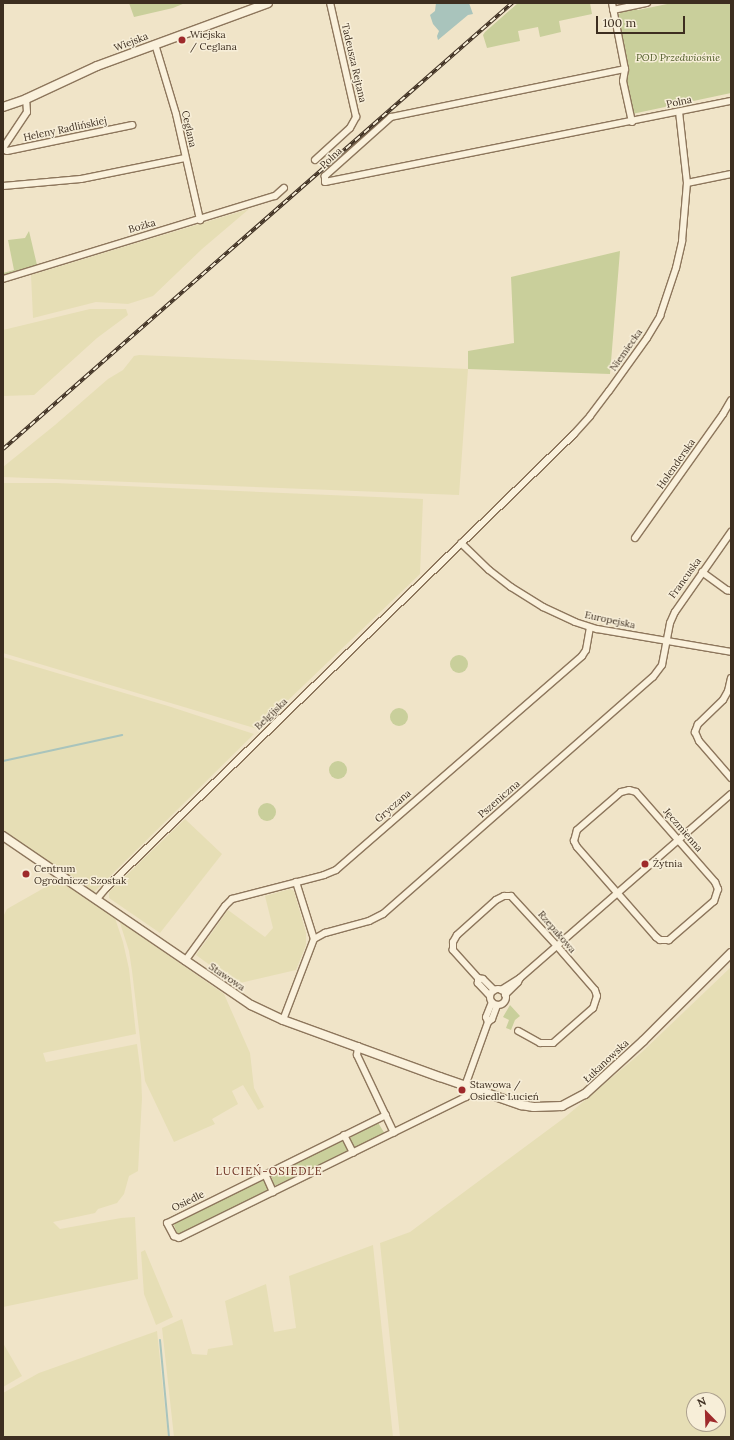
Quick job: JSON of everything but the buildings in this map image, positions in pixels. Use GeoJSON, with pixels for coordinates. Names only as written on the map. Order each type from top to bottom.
{"type":"FeatureCollection","features":[{"type":"Feature","properties":{"kind":"street","name":"Wiejska"},"geometry":{"type":"LineString","coordinates":[[3,107],[26,99],[97,66],[268,3]]}},
{"type":"Feature","properties":{"kind":"street","name":"Tadeusza Rejtana"},"geometry":{"type":"LineString","coordinates":[[315,160],[350,128],[356,116],[330,3]]}},
{"type":"Feature","properties":{"kind":"street"},"geometry":{"type":"LineString","coordinates":[[632,122],[623,80],[625,69],[613,6],[647,3]]}},
{"type":"Feature","properties":{"kind":"street","name":"Ceglana"},"geometry":{"type":"LineString","coordinates":[[155,44],[176,114],[200,220]]}},
{"type":"Feature","properties":{"kind":"street","name":"Polna"},"geometry":{"type":"LineString","coordinates":[[625,69],[391,117],[325,176],[326,182],[731,101]]}},
{"type":"Feature","properties":{"kind":"street"},"geometry":{"type":"LineString","coordinates":[[3,148],[27,112],[26,99]]}},
{"type":"Feature","properties":{"kind":"street","name":"Niemiecka"},"geometry":{"type":"LineString","coordinates":[[461,543],[590,416],[648,338],[660,316],[676,268],[682,242],[687,183],[679,112]]}},
{"type":"Feature","properties":{"kind":"street","name":"Heleny Radlińskiej"},"geometry":{"type":"LineString","coordinates":[[3,148],[7,151],[132,125]]}},
{"type":"Feature","properties":{"kind":"street"},"geometry":{"type":"LineString","coordinates":[[3,186],[81,179],[185,158]]}},
{"type":"Feature","properties":{"kind":"street"},"geometry":{"type":"LineString","coordinates":[[687,183],[731,174]]}},
{"type":"Feature","properties":{"kind":"street","name":"Bożka"},"geometry":{"type":"LineString","coordinates":[[3,279],[275,196],[284,188]]}},
{"type":"Feature","properties":{"kind":"street","name":"Holenderska"},"geometry":{"type":"LineString","coordinates":[[635,538],[723,414],[731,400]]}},
{"type":"Feature","properties":{"kind":"street","name":"Francuska"},"geometry":{"type":"LineString","coordinates":[[666,641],[675,612],[731,532]]}},
{"type":"Feature","properties":{"kind":"street","name":"Europejska"},"geometry":{"type":"LineString","coordinates":[[461,543],[494,574],[511,587],[561,617],[590,628],[731,652]]}},
{"type":"Feature","properties":{"kind":"street","name":"Belgijska"},"geometry":{"type":"LineString","coordinates":[[96,900],[106,888],[461,543]]}},
{"type":"Feature","properties":{"kind":"street"},"geometry":{"type":"LineString","coordinates":[[702,572],[727,590],[731,590]]}},
{"type":"Feature","properties":{"kind":"street","name":"Gryczana"},"geometry":{"type":"LineString","coordinates":[[185,961],[229,901],[331,873],[342,864],[582,656],[586,650],[590,628]]}},
{"type":"Feature","properties":{"kind":"street","name":"Pszeniczna"},"geometry":{"type":"LineString","coordinates":[[314,939],[325,933],[369,921],[383,914],[653,677],[662,665],[666,641]]}},
{"type":"Feature","properties":{"kind":"street"},"geometry":{"type":"LineString","coordinates":[[731,678],[728,692],[723,700],[698,724],[695,732],[699,741],[731,778]]}},
{"type":"Feature","properties":{"kind":"street","name":"Jęczmienna"},"geometry":{"type":"LineString","coordinates":[[631,790],[636,792],[678,840],[716,884],[719,893],[714,901],[672,938],[664,941],[656,937],[617,893],[577,847],[574,838],[577,830],[621,792],[631,790]]}},
{"type":"Feature","properties":{"kind":"street"},"geometry":{"type":"LineString","coordinates":[[468,1087],[488,1022],[486,1017],[493,1001],[500,992],[518,982],[520,978],[731,794]]}},
{"type":"Feature","properties":{"kind":"street","name":"Stawowa"},"geometry":{"type":"LineString","coordinates":[[3,836],[240,998],[283,1020],[468,1087]]}},
{"type":"Feature","properties":{"kind":"street"},"geometry":{"type":"LineString","coordinates":[[283,1020],[314,939],[296,882]]}},
{"type":"Feature","properties":{"kind":"street","name":"Rzepakowa"},"geometry":{"type":"LineString","coordinates":[[500,992],[483,979],[478,978],[453,950],[453,942],[457,935],[496,900],[504,896],[515,898],[595,990],[598,996],[595,1004],[553,1043],[540,1043],[518,1031]]}},
{"type":"Feature","properties":{"kind":"street","name":"Łukanowska"},"geometry":{"type":"LineString","coordinates":[[468,1087],[521,1105],[534,1107],[555,1107],[576,1101],[600,1082],[731,953]]}},
{"type":"Feature","properties":{"kind":"street","name":"Rzepakowa"},"geometry":{"type":"LineString","coordinates":[[478,978],[478,983],[493,1001]]}},
{"type":"Feature","properties":{"kind":"street"},"geometry":{"type":"LineString","coordinates":[[493,1001],[504,1002],[500,992]]}},
{"type":"Feature","properties":{"kind":"street"},"geometry":{"type":"LineString","coordinates":[[358,1046],[356,1055],[394,1133]]}},
{"type":"Feature","properties":{"kind":"street","name":"Osiedle"},"geometry":{"type":"LineString","coordinates":[[386,1115],[167,1223],[174,1236],[179,1238],[466,1097],[468,1087]]}},
{"type":"Feature","properties":{"kind":"street"},"geometry":{"type":"LineString","coordinates":[[344,1135],[353,1153]]}},
{"type":"Feature","properties":{"kind":"street"},"geometry":{"type":"LineString","coordinates":[[265,1174],[273,1192]]}},
{"type":"Feature","properties":{"kind":"shaded area"},"geometry":{"type":"Polygon","coordinates":[[[249,209],[202,249],[153,296],[128,304],[96,302],[33,318],[31,275],[249,209]]]}},
{"type":"Feature","properties":{"kind":"shaded area"},"geometry":{"type":"Polygon","coordinates":[[[90,309],[126,309],[128,315],[97,338],[34,395],[3,396],[3,330],[90,309]]]}},
{"type":"Feature","properties":{"kind":"shaded area"},"geometry":{"type":"Polygon","coordinates":[[[134,356],[468,369],[459,495],[3,477],[3,467],[55,425],[108,379],[123,370],[134,356]]]}},
{"type":"Feature","properties":{"kind":"shaded area"},"geometry":{"type":"Polygon","coordinates":[[[3,483],[56,483],[423,499],[420,574],[258,729],[3,653],[3,483]]]}},
{"type":"Feature","properties":{"kind":"shaded area"},"geometry":{"type":"Polygon","coordinates":[[[3,657],[168,706],[254,734],[94,892],[3,832],[3,657]]]}},
{"type":"Feature","properties":{"kind":"shaded area"},"geometry":{"type":"Polygon","coordinates":[[[185,819],[222,854],[160,933],[109,898],[109,892],[185,819]]]}},
{"type":"Feature","properties":{"kind":"shaded area"},"geometry":{"type":"Polygon","coordinates":[[[58,880],[115,918],[123,942],[129,969],[136,1034],[43,1053],[46,1062],[137,1044],[142,1098],[138,1171],[129,1176],[124,1194],[117,1203],[98,1209],[95,1213],[53,1222],[60,1229],[121,1218],[135,1217],[138,1279],[3,1307],[3,917],[7,909],[58,880]]]}},
{"type":"Feature","properties":{"kind":"shaded area"},"geometry":{"type":"Polygon","coordinates":[[[290,889],[294,891],[306,933],[306,945],[296,970],[236,984],[196,955],[228,910],[265,937],[273,928],[265,896],[290,889]]]}},
{"type":"Feature","properties":{"kind":"shaded area"},"geometry":{"type":"Polygon","coordinates":[[[120,923],[224,994],[250,1053],[254,1088],[264,1107],[258,1110],[243,1085],[232,1091],[238,1104],[212,1119],[215,1124],[174,1142],[145,1081],[129,951],[120,923]]]}},
{"type":"Feature","properties":{"kind":"shaded area"},"geometry":{"type":"Polygon","coordinates":[[[731,967],[731,1437],[400,1437],[380,1243],[410,1232],[564,1118],[642,1052],[731,967]]]}},
{"type":"Feature","properties":{"kind":"shaded area"},"geometry":{"type":"Polygon","coordinates":[[[373,1245],[393,1437],[174,1437],[162,1328],[182,1319],[192,1354],[207,1355],[208,1349],[233,1345],[225,1301],[266,1284],[274,1332],[296,1328],[289,1276],[373,1245]]]}},
{"type":"Feature","properties":{"kind":"shaded area"},"geometry":{"type":"Polygon","coordinates":[[[145,1250],[173,1317],[156,1325],[144,1294],[141,1252],[145,1250]]]}},
{"type":"Feature","properties":{"kind":"shaded area"},"geometry":{"type":"Polygon","coordinates":[[[157,1331],[168,1437],[3,1437],[3,1393],[39,1373],[157,1331]]]}},
{"type":"Feature","properties":{"kind":"shaded area"},"geometry":{"type":"Polygon","coordinates":[[[3,1343],[22,1376],[3,1387],[3,1343]]]}},
{"type":"Feature","properties":{"kind":"green space"},"geometry":{"type":"Polygon","coordinates":[[[129,3],[185,3],[173,8],[134,17],[129,3]]]}},
{"type":"Feature","properties":{"kind":"green space"},"geometry":{"type":"Polygon","coordinates":[[[518,3],[590,3],[592,14],[559,21],[561,32],[540,37],[538,27],[518,31],[520,41],[487,48],[483,35],[485,32],[518,3]]]}},
{"type":"Feature","properties":{"kind":"green space","name":"POD Przedwiośnie"},"geometry":{"type":"Polygon","coordinates":[[[672,3],[731,3],[731,93],[632,114],[626,80],[629,71],[618,15],[623,11],[635,8],[638,10],[672,3]]]}},
{"type":"Feature","properties":{"kind":"green space"},"geometry":{"type":"Polygon","coordinates":[[[29,231],[37,265],[5,275],[3,273],[14,270],[8,240],[25,238],[29,231]]]}},
{"type":"Feature","properties":{"kind":"green space"},"geometry":{"type":"Polygon","coordinates":[[[620,251],[610,374],[468,369],[468,351],[514,343],[511,277],[620,251]]]}},
{"type":"Feature","properties":{"kind":"green space"},"geometry":{"type":"Polygon","coordinates":[[[459,655],[463,656],[467,660],[467,668],[463,672],[459,673],[455,672],[451,668],[450,664],[451,660],[455,656],[459,655]]]}},
{"type":"Feature","properties":{"kind":"green space"},"geometry":{"type":"Polygon","coordinates":[[[399,708],[403,709],[407,713],[407,721],[403,725],[399,726],[395,725],[391,721],[390,717],[391,713],[395,709],[399,708]]]}},
{"type":"Feature","properties":{"kind":"green space"},"geometry":{"type":"Polygon","coordinates":[[[338,761],[342,762],[346,766],[346,774],[342,778],[338,779],[334,778],[330,774],[329,770],[330,766],[334,762],[338,761]]]}},
{"type":"Feature","properties":{"kind":"green space"},"geometry":{"type":"Polygon","coordinates":[[[267,803],[273,806],[276,812],[273,818],[267,821],[261,818],[258,812],[261,806],[267,803]]]}},
{"type":"Feature","properties":{"kind":"green space"},"geometry":{"type":"Polygon","coordinates":[[[510,1005],[520,1016],[515,1020],[511,1030],[506,1028],[509,1020],[503,1017],[510,1005]]]}},
{"type":"Feature","properties":{"kind":"green space"},"geometry":{"type":"Polygon","coordinates":[[[377,1121],[385,1134],[371,1142],[368,1141],[355,1148],[350,1140],[351,1135],[377,1121]]]}},
{"type":"Feature","properties":{"kind":"green space"},"geometry":{"type":"Polygon","coordinates":[[[341,1140],[344,1143],[348,1150],[346,1154],[318,1168],[315,1167],[305,1172],[304,1175],[289,1183],[286,1181],[274,1186],[271,1175],[286,1166],[289,1167],[304,1160],[305,1157],[324,1147],[327,1148],[336,1144],[337,1141],[341,1140]]]}},
{"type":"Feature","properties":{"kind":"green space"},"geometry":{"type":"Polygon","coordinates":[[[260,1179],[265,1181],[268,1192],[240,1207],[237,1206],[227,1210],[226,1213],[201,1226],[198,1225],[188,1230],[187,1233],[179,1235],[177,1233],[174,1225],[178,1219],[180,1220],[190,1216],[191,1213],[217,1200],[220,1201],[235,1194],[236,1190],[260,1179]]]}},
{"type":"Feature","properties":{"kind":"water"},"geometry":{"type":"Polygon","coordinates":[[[436,3],[469,3],[473,14],[468,15],[438,40],[437,36],[439,31],[433,24],[430,15],[435,11],[436,3]]]}},
{"type":"Feature","properties":{"kind":"waterway"},"geometry":{"type":"LineString","coordinates":[[3,761],[122,735]]}},
{"type":"Feature","properties":{"kind":"waterway"},"geometry":{"type":"LineString","coordinates":[[160,1340],[169,1437]]}},
{"type":"Feature","properties":{"kind":"railway"},"geometry":{"type":"LineString","coordinates":[[3,449],[512,3]]}},
{"type":"Feature","properties":{"kind":"place","name":"Wiejska / Ceglana"},"geometry":{"type":"Point","coordinates":[182,40]}},
{"type":"Feature","properties":{"kind":"place","name":"Żytnia"},"geometry":{"type":"Point","coordinates":[645,864]}},
{"type":"Feature","properties":{"kind":"place","name":"Centrum Ogrodnicze Szostak"},"geometry":{"type":"Point","coordinates":[26,874]}},
{"type":"Feature","properties":{"kind":"place","name":"Stawowa / Osiedle Lucień"},"geometry":{"type":"Point","coordinates":[462,1090]}},
{"type":"Feature","properties":{"kind":"district","name":"LUCIEŃ-OSIEDLE"},"geometry":{"type":"Point","coordinates":[269,1171]}}]}
